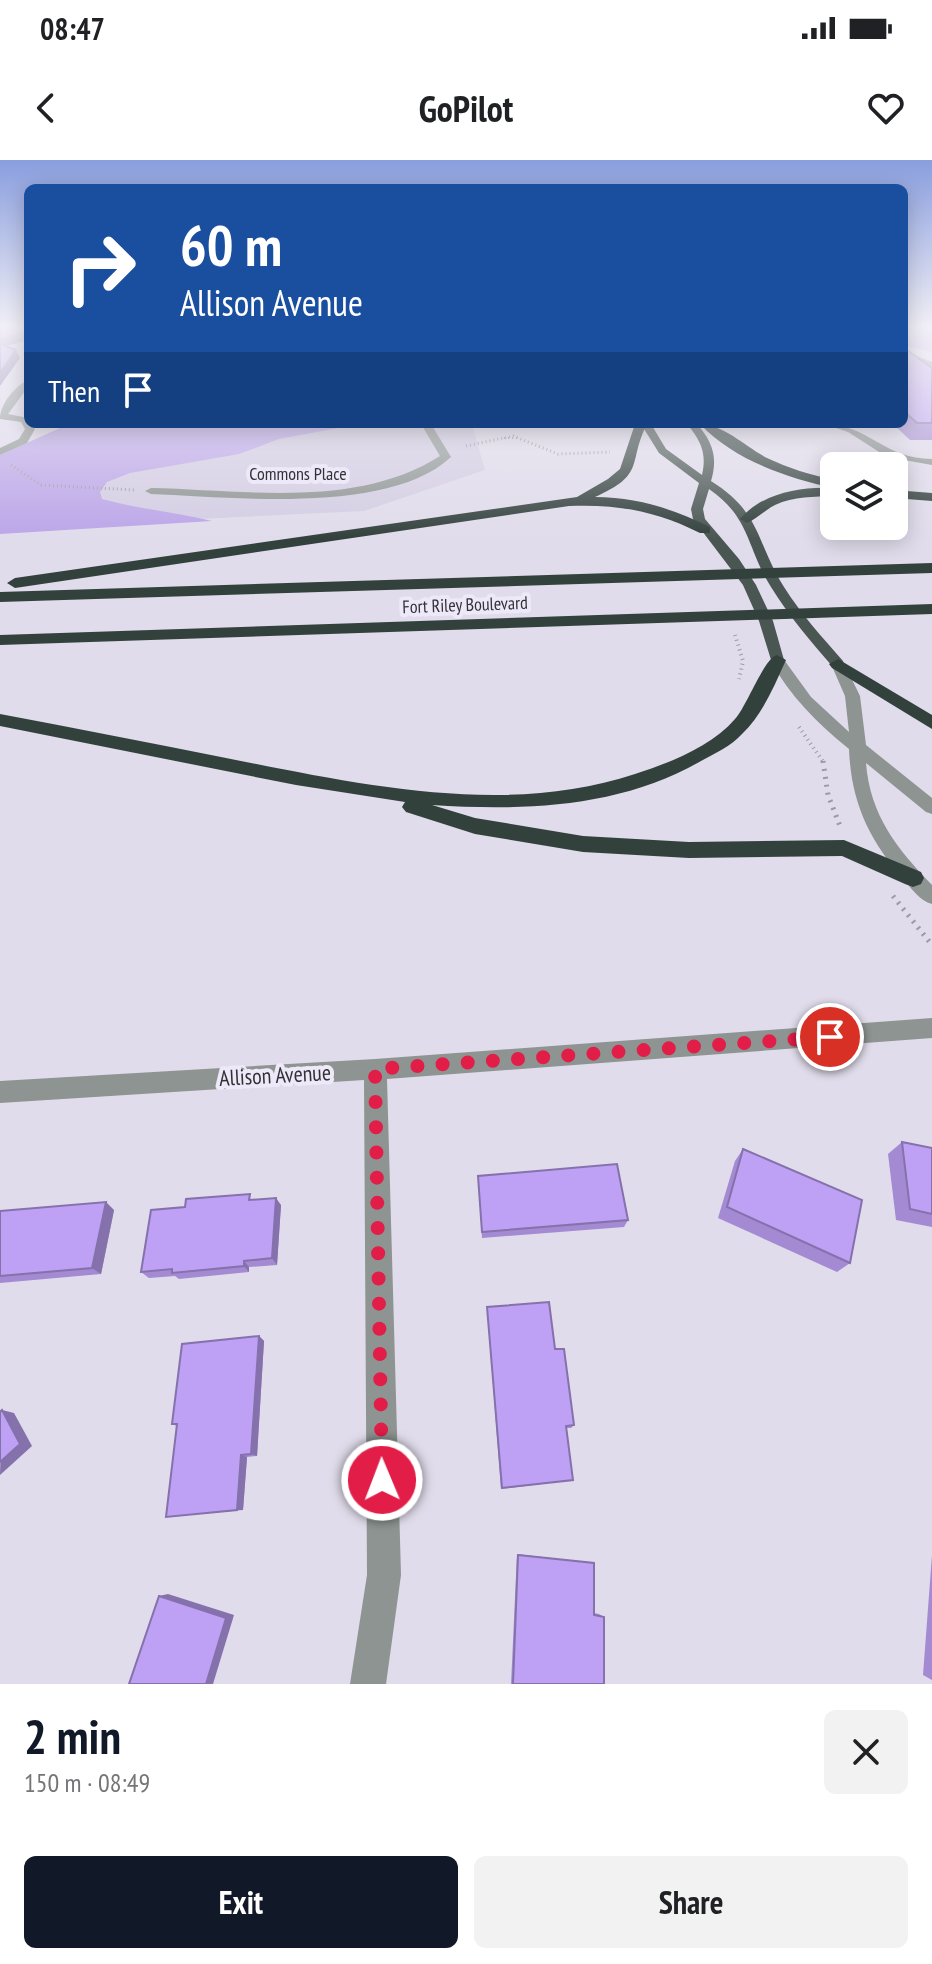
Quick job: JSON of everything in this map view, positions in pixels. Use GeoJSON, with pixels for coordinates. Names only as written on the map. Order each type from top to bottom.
{"type":"FeatureCollection","features":[{"type":"Feature","properties":{"kind":"highway"},"geometry":{"type":"LineString","coordinates":[[569,502],[609,485],[623,474],[633,454],[634,435],[640,428]]}},
{"type":"Feature","properties":{"kind":"highway"},"geometry":{"type":"LineString","coordinates":[[712,428],[755,458],[785,471],[820,480]]}},
{"type":"Feature","properties":{"kind":"highway"},"geometry":{"type":"LineString","coordinates":[[747,519],[756,509],[782,498],[820,494]]}},
{"type":"Feature","properties":{"kind":"highway"},"geometry":{"type":"LineString","coordinates":[[908,495],[932,497]]}},
{"type":"Feature","properties":{"kind":"highway"},"geometry":{"type":"LineString","coordinates":[[0,585],[569,502],[630,501],[672,513],[705,530]]}},
{"type":"Feature","properties":{"kind":"highway","name":"Fort Riley Boulevard"},"geometry":{"type":"LineString","coordinates":[[0,597],[932,568]]}},
{"type":"Feature","properties":{"kind":"highway","name":"Fort Riley Boulevard"},"geometry":{"type":"LineString","coordinates":[[0,640],[926,609]]}},
{"type":"Feature","properties":{"kind":"highway"},"geometry":{"type":"LineString","coordinates":[[0,720],[357,791],[433,799],[512,802],[606,789],[657,775],[690,760],[727,738],[759,702],[777,660]]}},
{"type":"Feature","properties":{"kind":"highway"},"geometry":{"type":"LineString","coordinates":[[838,664],[932,723]]}},
{"type":"Feature","properties":{"kind":"highway"},"geometry":{"type":"LineString","coordinates":[[357,791],[475,826],[583,844],[689,850],[844,848],[913,878]]}},
{"type":"Feature","properties":{"kind":"main road"},"geometry":{"type":"LineString","coordinates":[[646,428],[656,446],[737,506],[747,519],[762,560],[779,588],[838,664]]}},
{"type":"Feature","properties":{"kind":"main road"},"geometry":{"type":"LineString","coordinates":[[696,428],[711,451],[697,509],[705,530],[737,565],[759,604],[770,628],[777,660]]}},
{"type":"Feature","properties":{"kind":"street"},"geometry":{"type":"LineString","coordinates":[[13,397],[1,416],[24,420]]}},
{"type":"Feature","properties":{"kind":"street"},"geometry":{"type":"LineString","coordinates":[[0,452],[23,441],[29,428]]}},
{"type":"Feature","properties":{"kind":"street","name":"Commons Place"},"geometry":{"type":"LineString","coordinates":[[151,491],[352,493],[436,467],[446,457],[428,428]]}},
{"type":"Feature","properties":{"kind":"street"},"geometry":{"type":"LineString","coordinates":[[852,428],[871,445],[891,454],[932,462]]}},
{"type":"Feature","properties":{"kind":"street"},"geometry":{"type":"LineString","coordinates":[[777,660],[795,691],[932,808]]}},
{"type":"Feature","properties":{"kind":"street"},"geometry":{"type":"LineString","coordinates":[[838,664],[852,690],[864,802],[881,835],[913,878],[932,897]]}},
{"type":"Feature","properties":{"kind":"street","name":"Allison Avenue"},"geometry":{"type":"LineString","coordinates":[[0,1092],[375,1069],[932,1028]]}},
{"type":"Feature","properties":{"kind":"street"},"geometry":{"type":"LineString","coordinates":[[368,1684],[384,1575],[375,1069]]}},
{"type":"Feature","properties":{"kind":"path"},"geometry":{"type":"LineString","coordinates":[[466,446],[513,436],[558,454],[594,451],[633,454]]}},
{"type":"Feature","properties":{"kind":"path"},"geometry":{"type":"LineString","coordinates":[[10,465],[41,485],[151,491]]}},
{"type":"Feature","properties":{"kind":"path"},"geometry":{"type":"LineString","coordinates":[[730,625],[743,661],[736,687],[738,693],[779,708],[792,719],[826,765],[828,795],[839,821],[844,848]]}},
{"type":"Feature","properties":{"kind":"path"},"geometry":{"type":"LineString","coordinates":[[889,891],[932,945]]}},
{"type":"Feature","properties":{"kind":"shaded area"},"geometry":{"type":"Polygon","coordinates":[[[60,428],[338,428],[279,439],[239,454],[130,473],[107,482],[100,492],[102,499],[212,521],[0,534],[0,455],[60,428]]]}},
{"type":"Feature","properties":{"kind":"shaded area"},"geometry":{"type":"Polygon","coordinates":[[[73,428],[473,428],[485,470],[364,511],[32,527],[73,428]]]}},
{"type":"Feature","properties":{"kind":"building"},"geometry":{"type":"Polygon","coordinates":[[[908,397],[932,397],[932,423],[917,423],[908,415],[908,397]]]}},
{"type":"Feature","properties":{"kind":"building"},"geometry":{"type":"Polygon","coordinates":[[[902,1142],[932,1148],[932,1214],[910,1209],[902,1142]]]}},
{"type":"Feature","properties":{"kind":"building"},"geometry":{"type":"Polygon","coordinates":[[[743,1149],[862,1200],[850,1263],[727,1207],[743,1149]]]}},
{"type":"Feature","properties":{"kind":"building"},"geometry":{"type":"Polygon","coordinates":[[[617,1164],[628,1220],[482,1232],[478,1176],[617,1164]]]}},
{"type":"Feature","properties":{"kind":"building"},"geometry":{"type":"Polygon","coordinates":[[[250,1194],[249,1200],[276,1198],[272,1258],[244,1261],[244,1266],[172,1273],[172,1269],[141,1272],[151,1210],[185,1207],[186,1199],[250,1194]]]}},
{"type":"Feature","properties":{"kind":"building"},"geometry":{"type":"Polygon","coordinates":[[[106,1202],[92,1268],[0,1276],[0,1211],[106,1202]]]}},
{"type":"Feature","properties":{"kind":"building"},"geometry":{"type":"Polygon","coordinates":[[[549,1302],[555,1349],[564,1349],[574,1425],[566,1426],[573,1480],[502,1488],[487,1307],[549,1302]]]}},
{"type":"Feature","properties":{"kind":"building"},"geometry":{"type":"Polygon","coordinates":[[[259,1336],[251,1454],[241,1455],[237,1510],[166,1517],[177,1424],[172,1424],[182,1344],[259,1336]]]}},
{"type":"Feature","properties":{"kind":"building"},"geometry":{"type":"Polygon","coordinates":[[[2,1410],[20,1444],[0,1462],[0,1412],[2,1410]]]}},
{"type":"Feature","properties":{"kind":"building"},"geometry":{"type":"Polygon","coordinates":[[[518,1555],[594,1563],[594,1615],[604,1617],[604,1684],[513,1684],[518,1555]]]}},
{"type":"Feature","properties":{"kind":"building"},"geometry":{"type":"Polygon","coordinates":[[[159,1596],[226,1618],[206,1684],[129,1684],[159,1596]]]}},
{"type":"Feature","properties":{"kind":"route"},"geometry":{"type":"LineString","coordinates":[[382,1480],[375,1069],[830,1037]]}}]}
